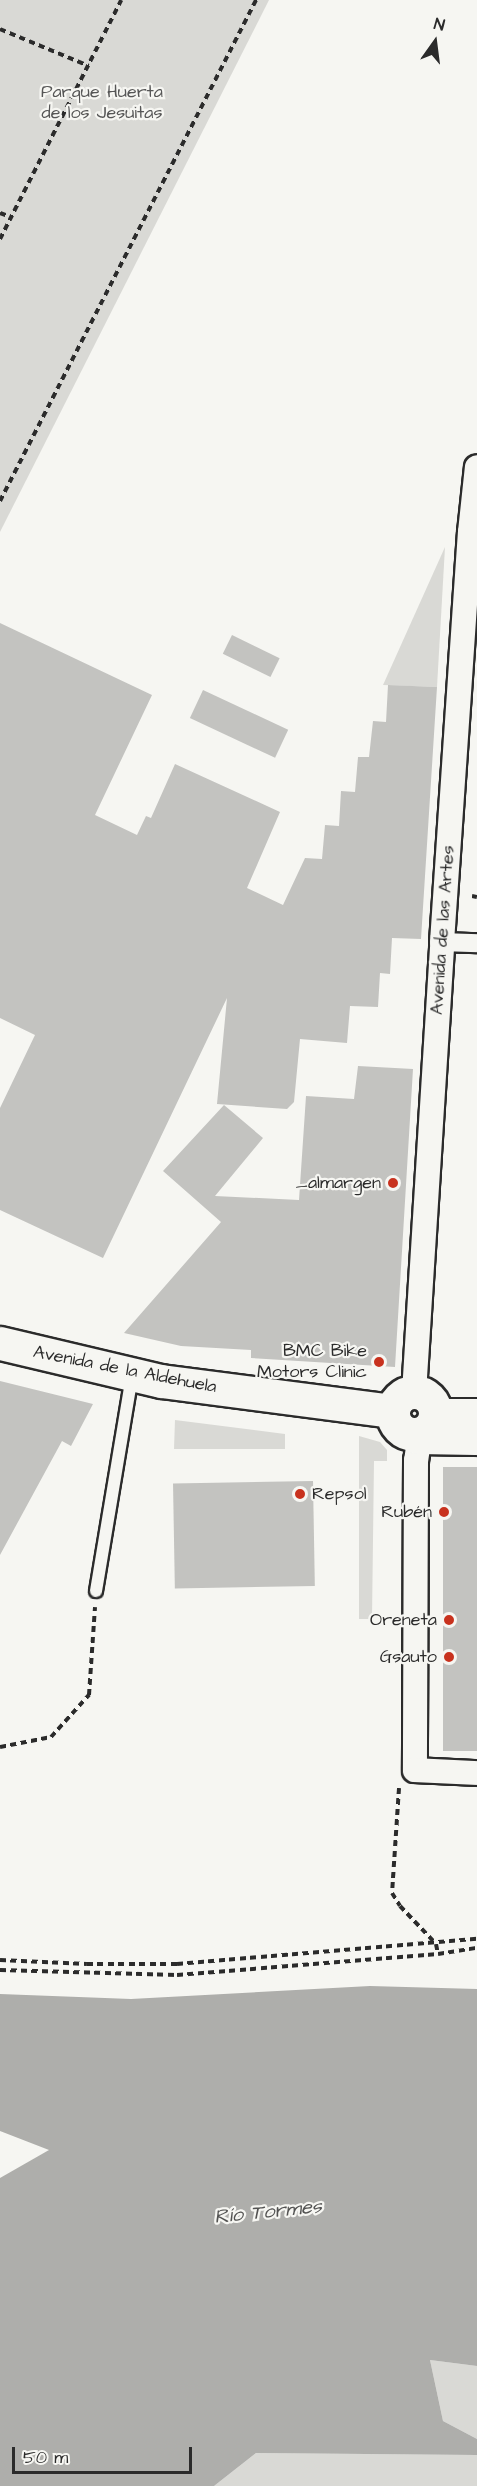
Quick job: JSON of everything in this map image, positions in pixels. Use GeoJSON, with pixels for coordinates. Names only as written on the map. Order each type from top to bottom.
{"type":"FeatureCollection","features":[{"type":"Feature","properties":{"kind":"main road","name":"Avenida de la Aldehuela"},"geometry":{"type":"LineString","coordinates":[[0,1343],[132,1375],[416,1419],[477,1415]]}},
{"type":"Feature","properties":{"kind":"street","name":"Avenida de las Artes"},"geometry":{"type":"LineString","coordinates":[[407,1779],[416,1419],[442,942],[477,467]]}},
{"type":"Feature","properties":{"kind":"street"},"geometry":{"type":"LineString","coordinates":[[442,942],[477,944]]}},
{"type":"Feature","properties":{"kind":"street","name":"Avenida de la Aldehuela"},"geometry":{"type":"LineString","coordinates":[[416,1419],[477,1443]]}},
{"type":"Feature","properties":{"kind":"street"},"geometry":{"type":"LineString","coordinates":[[407,1779],[477,1773]]}},
{"type":"Feature","properties":{"kind":"lane"},"geometry":{"type":"LineString","coordinates":[[96,1591],[132,1375]]}},
{"type":"Feature","properties":{"kind":"path"},"geometry":{"type":"LineString","coordinates":[[0,239],[121,0]]}},
{"type":"Feature","properties":{"kind":"path"},"geometry":{"type":"LineString","coordinates":[[0,501],[256,0]]}},
{"type":"Feature","properties":{"kind":"path"},"geometry":{"type":"LineString","coordinates":[[0,29],[89,66]]}},
{"type":"Feature","properties":{"kind":"path"},"geometry":{"type":"LineString","coordinates":[[0,213],[11,217]]}},
{"type":"Feature","properties":{"kind":"path"},"geometry":{"type":"LineString","coordinates":[[0,1747],[51,1737],[89,1695],[96,1591]]}},
{"type":"Feature","properties":{"kind":"path"},"geometry":{"type":"LineString","coordinates":[[407,1779],[392,1893],[400,1906],[436,1944],[438,1954]]}},
{"type":"Feature","properties":{"kind":"path"},"geometry":{"type":"LineString","coordinates":[[0,1960],[87,1964],[177,1964],[477,1939]]}},
{"type":"Feature","properties":{"kind":"path"},"geometry":{"type":"LineString","coordinates":[[0,1970],[177,1975],[438,1954],[477,1948]]}},
{"type":"Feature","properties":{"kind":"green space","name":"Parque Huerta de los Jesuitas"},"geometry":{"type":"Polygon","coordinates":[[[0,0],[269,0],[0,532],[0,0]]]}},
{"type":"Feature","properties":{"kind":"green space"},"geometry":{"type":"Polygon","coordinates":[[[445,547],[437,687],[383,685],[445,547]]]}},
{"type":"Feature","properties":{"kind":"green space"},"geometry":{"type":"Polygon","coordinates":[[[175,1420],[285,1434],[285,1449],[174,1449],[175,1420]]]}},
{"type":"Feature","properties":{"kind":"green space"},"geometry":{"type":"Polygon","coordinates":[[[359,1436],[380,1442],[387,1450],[387,1461],[374,1461],[372,1619],[359,1619],[359,1436]]]}},
{"type":"Feature","properties":{"kind":"green space"},"geometry":{"type":"Polygon","coordinates":[[[430,2360],[477,2366],[477,2439],[443,2421],[430,2360]]]}},
{"type":"Feature","properties":{"kind":"green space"},"geometry":{"type":"Polygon","coordinates":[[[256,2453],[477,2455],[477,2486],[214,2486],[256,2453]]]}},
{"type":"Feature","properties":{"kind":"water","name":"Río Tormes"},"geometry":{"type":"Polygon","coordinates":[[[370,1986],[477,1989],[477,2366],[430,2360],[443,2421],[477,2439],[477,2455],[256,2453],[214,2486],[0,2486],[0,2178],[49,2150],[0,2131],[0,1994],[131,1999],[370,1986]]]}},
{"type":"Feature","properties":{"kind":"building"},"geometry":{"type":"Polygon","coordinates":[[[0,623],[152,695],[95,815],[137,835],[146,816],[151,818],[175,764],[280,812],[247,888],[283,905],[305,858],[322,859],[325,825],[339,826],[341,791],[355,792],[358,757],[369,757],[373,721],[386,722],[388,685],[437,687],[421,939],[392,938],[390,974],[380,973],[378,1007],[350,1006],[347,1043],[300,1039],[294,1102],[287,1109],[217,1104],[227,998],[103,1258],[0,1210],[0,1108],[35,1035],[0,1018],[0,623]]]}},
{"type":"Feature","properties":{"kind":"building"},"geometry":{"type":"Polygon","coordinates":[[[232,635],[280,658],[270,677],[223,654],[232,635]]]}},
{"type":"Feature","properties":{"kind":"building"},"geometry":{"type":"Polygon","coordinates":[[[203,690],[288,730],[275,758],[190,718],[203,690]]]}},
{"type":"Feature","properties":{"kind":"building"},"geometry":{"type":"Polygon","coordinates":[[[358,1066],[413,1069],[395,1367],[251,1358],[251,1350],[181,1346],[124,1333],[221,1222],[163,1171],[224,1105],[263,1138],[215,1196],[299,1200],[306,1096],[354,1099],[358,1066]]]}},
{"type":"Feature","properties":{"kind":"building"},"geometry":{"type":"Polygon","coordinates":[[[0,1381],[93,1404],[71,1446],[62,1441],[0,1555],[0,1381]]]}},
{"type":"Feature","properties":{"kind":"building"},"geometry":{"type":"Polygon","coordinates":[[[443,1467],[477,1467],[477,1751],[443,1751],[443,1467]]]}},
{"type":"Feature","properties":{"kind":"building"},"geometry":{"type":"Polygon","coordinates":[[[313,1481],[315,1586],[175,1588],[173,1483],[313,1481]]]}},
{"type":"Feature","properties":{"kind":"place","name":"_almargen"},"geometry":{"type":"Point","coordinates":[393,1183]}},
{"type":"Feature","properties":{"kind":"place","name":"BMC Bike Motors Clinic"},"geometry":{"type":"Point","coordinates":[379,1362]}},
{"type":"Feature","properties":{"kind":"place","name":"Repsol"},"geometry":{"type":"Point","coordinates":[300,1494]}},
{"type":"Feature","properties":{"kind":"place","name":"Rubén"},"geometry":{"type":"Point","coordinates":[444,1512]}},
{"type":"Feature","properties":{"kind":"place","name":"Oreneta"},"geometry":{"type":"Point","coordinates":[449,1620]}},
{"type":"Feature","properties":{"kind":"place","name":"Gsauto"},"geometry":{"type":"Point","coordinates":[449,1657]}}]}
